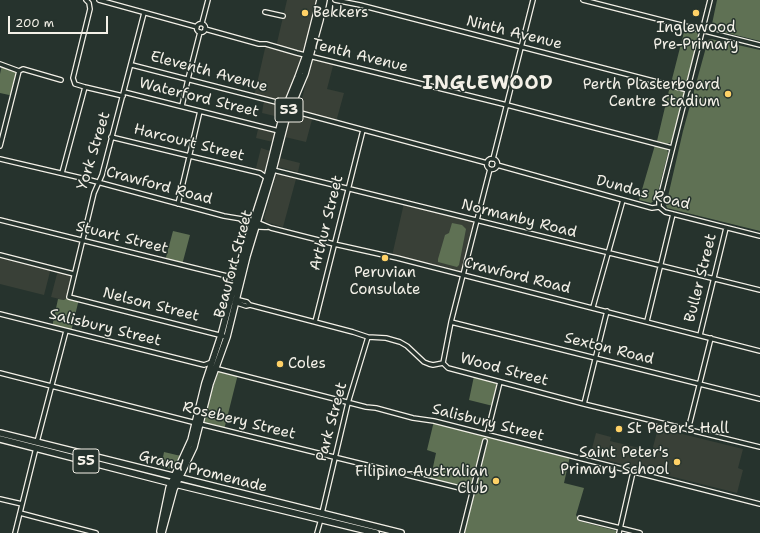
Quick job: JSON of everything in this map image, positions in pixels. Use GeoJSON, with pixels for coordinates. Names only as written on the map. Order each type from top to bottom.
{"type":"FeatureCollection","features":[{"type":"Feature","properties":{"kind":"main road","name":"Beaufort Street"},"geometry":{"type":"LineString","coordinates":[[308,55],[320,0]]}},
{"type":"Feature","properties":{"kind":"main road","name":"Beaufort Street"},"geometry":{"type":"LineString","coordinates":[[280,132],[280,124],[308,55],[324,0]]}},
{"type":"Feature","properties":{"kind":"main road","name":"Beaufort Street"},"geometry":{"type":"LineString","coordinates":[[233,300],[235,275],[255,223],[271,171],[286,111]]}},
{"type":"Feature","properties":{"kind":"main road","name":"Beaufort Street"},"geometry":{"type":"LineString","coordinates":[[161,533],[176,477],[198,424],[210,384],[213,366],[224,336],[233,300],[247,256],[267,178],[271,171]]}},
{"type":"Feature","properties":{"kind":"main road","name":"Beaufort Street"},"geometry":{"type":"LineString","coordinates":[[176,477],[191,456],[194,447],[208,373],[213,366]]}},
{"type":"Feature","properties":{"kind":"main road","name":"Grand Promenade"},"geometry":{"type":"LineString","coordinates":[[0,433],[36,445],[174,484],[401,533]]}},
{"type":"Feature","properties":{"kind":"main road","name":"Grand Promenade"},"geometry":{"type":"LineString","coordinates":[[0,439],[36,445],[176,477],[321,516],[376,533]]}},
{"type":"Feature","properties":{"kind":"main road"},"geometry":{"type":"LineString","coordinates":[[191,456],[186,473],[191,481]]}},
{"type":"Feature","properties":{"kind":"main road"},"geometry":{"type":"LineString","coordinates":[[162,520],[160,515],[166,488],[163,481]]}},
{"type":"Feature","properties":{"kind":"main road","name":"Beaufort Street"},"geometry":{"type":"LineString","coordinates":[[161,533],[162,520],[174,484]]}},
{"type":"Feature","properties":{"kind":"street","name":"Waterford Street"},"geometry":{"type":"LineString","coordinates":[[86,0],[89,3],[90,9],[73,78],[76,84],[84,87],[182,106],[280,132]]}},
{"type":"Feature","properties":{"kind":"street"},"geometry":{"type":"LineString","coordinates":[[100,0],[197,27],[200,32],[182,106]]}},
{"type":"Feature","properties":{"kind":"street"},"geometry":{"type":"LineString","coordinates":[[197,27],[202,23],[208,0]]}},
{"type":"Feature","properties":{"kind":"street","name":"Ninth Avenue"},"geometry":{"type":"LineString","coordinates":[[335,0],[360,5],[688,90]]}},
{"type":"Feature","properties":{"kind":"street"},"geometry":{"type":"LineString","coordinates":[[490,169],[497,165],[493,158],[533,0]]}},
{"type":"Feature","properties":{"kind":"street"},"geometry":{"type":"LineString","coordinates":[[583,0],[760,45]]}},
{"type":"Feature","properties":{"kind":"street"},"geometry":{"type":"LineString","coordinates":[[660,207],[659,202],[672,148],[710,0]]}},
{"type":"Feature","properties":{"kind":"street"},"geometry":{"type":"LineString","coordinates":[[265,12],[283,16]]}},
{"type":"Feature","properties":{"kind":"street","name":"York Street"},"geometry":{"type":"LineString","coordinates":[[69,297],[94,193],[132,65],[144,13]]}},
{"type":"Feature","properties":{"kind":"street"},"geometry":{"type":"LineString","coordinates":[[200,32],[203,32],[206,29],[202,23]]}},
{"type":"Feature","properties":{"kind":"street","name":"Tenth Avenue"},"geometry":{"type":"LineString","coordinates":[[206,29],[259,44],[266,44],[672,148]]}},
{"type":"Feature","properties":{"kind":"street"},"geometry":{"type":"LineString","coordinates":[[0,64],[15,68],[19,71],[23,69],[61,80]]}},
{"type":"Feature","properties":{"kind":"street","name":"Eleventh Avenue"},"geometry":{"type":"LineString","coordinates":[[132,65],[289,104]]}},
{"type":"Feature","properties":{"kind":"street"},"geometry":{"type":"LineString","coordinates":[[0,146],[19,71]]}},
{"type":"Feature","properties":{"kind":"street"},"geometry":{"type":"LineString","coordinates":[[62,173],[84,87]]}},
{"type":"Feature","properties":{"kind":"street","name":"Eleventh Avenue"},"geometry":{"type":"LineString","coordinates":[[280,103],[286,111]]}},
{"type":"Feature","properties":{"kind":"street"},"geometry":{"type":"LineString","coordinates":[[289,104],[297,112]]}},
{"type":"Feature","properties":{"kind":"street"},"geometry":{"type":"LineString","coordinates":[[178,204],[200,111]]}},
{"type":"Feature","properties":{"kind":"street"},"geometry":{"type":"LineString","coordinates":[[286,111],[297,112],[487,162]]}},
{"type":"Feature","properties":{"kind":"street","name":"Waterford Street"},"geometry":{"type":"LineString","coordinates":[[269,128],[274,128],[280,124]]}},
{"type":"Feature","properties":{"kind":"street","name":"Arthur Street"},"geometry":{"type":"LineString","coordinates":[[315,322],[363,130]]}},
{"type":"Feature","properties":{"kind":"street","name":"Harcourt Street"},"geometry":{"type":"LineString","coordinates":[[112,136],[260,173],[267,178]]}},
{"type":"Feature","properties":{"kind":"street","name":"Crawford Road"},"geometry":{"type":"LineString","coordinates":[[0,158],[334,244],[397,258],[463,276],[593,307],[760,351]]}},
{"type":"Feature","properties":{"kind":"street"},"geometry":{"type":"LineString","coordinates":[[487,162],[493,158]]}},
{"type":"Feature","properties":{"kind":"street"},"geometry":{"type":"LineString","coordinates":[[443,363],[451,322],[490,169],[487,166],[487,162]]}},
{"type":"Feature","properties":{"kind":"street","name":"Dundas Road"},"geometry":{"type":"LineString","coordinates":[[497,165],[652,208],[660,207],[665,212],[760,236]]}},
{"type":"Feature","properties":{"kind":"street","name":"Harcourt Street"},"geometry":{"type":"LineString","coordinates":[[260,173],[271,171]]}},
{"type":"Feature","properties":{"kind":"street","name":"Normanby Road"},"geometry":{"type":"LineString","coordinates":[[271,171],[477,220],[713,280],[760,290]]}},
{"type":"Feature","properties":{"kind":"street"},"geometry":{"type":"LineString","coordinates":[[593,307],[623,200]]}},
{"type":"Feature","properties":{"kind":"street"},"geometry":{"type":"LineString","coordinates":[[647,321],[662,266],[673,214]]}},
{"type":"Feature","properties":{"kind":"street","name":"Stuart Street"},"geometry":{"type":"LineString","coordinates":[[0,220],[235,275]]}},
{"type":"Feature","properties":{"kind":"street","name":"Buller Street"},"geometry":{"type":"LineString","coordinates":[[700,335],[726,228]]}},
{"type":"Feature","properties":{"kind":"street"},"geometry":{"type":"LineString","coordinates":[[0,255],[74,274]]}},
{"type":"Feature","properties":{"kind":"street","name":"Nelson Street"},"geometry":{"type":"LineString","coordinates":[[69,297],[224,336]]}},
{"type":"Feature","properties":{"kind":"street","name":"Wood Street"},"geometry":{"type":"LineString","coordinates":[[233,300],[247,302],[250,305],[362,334],[368,337],[386,338],[400,342],[407,346],[426,363],[433,365],[443,363],[444,366],[448,368],[500,382],[760,447]]}},
{"type":"Feature","properties":{"kind":"street"},"geometry":{"type":"LineString","coordinates":[[584,404],[607,311]]}},
{"type":"Feature","properties":{"kind":"street","name":"Salisbury Street"},"geometry":{"type":"LineString","coordinates":[[0,314],[204,365]]}},
{"type":"Feature","properties":{"kind":"street","name":"Sexton Road"},"geometry":{"type":"LineString","coordinates":[[451,322],[760,399]]}},
{"type":"Feature","properties":{"kind":"street"},"geometry":{"type":"LineString","coordinates":[[14,533],[66,331]]}},
{"type":"Feature","properties":{"kind":"street","name":"Park Street"},"geometry":{"type":"LineString","coordinates":[[317,533],[349,402],[368,337]]}},
{"type":"Feature","properties":{"kind":"street","name":"Buller Street"},"geometry":{"type":"LineString","coordinates":[[688,430],[711,338]]}},
{"type":"Feature","properties":{"kind":"street"},"geometry":{"type":"LineString","coordinates":[[204,365],[213,366]]}},
{"type":"Feature","properties":{"kind":"street"},"geometry":{"type":"LineString","coordinates":[[204,365],[208,373]]}},
{"type":"Feature","properties":{"kind":"street","name":"Salisbury Street"},"geometry":{"type":"LineString","coordinates":[[213,366],[366,407],[434,421],[760,504]]}},
{"type":"Feature","properties":{"kind":"street","name":"Rosebery Street"},"geometry":{"type":"LineString","coordinates":[[0,373],[198,424],[472,491]]}},
{"type":"Feature","properties":{"kind":"street"},"geometry":{"type":"LineString","coordinates":[[486,434],[500,382]]}},
{"type":"Feature","properties":{"kind":"street"},"geometry":{"type":"LineString","coordinates":[[462,533],[485,441]]}},
{"type":"Feature","properties":{"kind":"street"},"geometry":{"type":"LineString","coordinates":[[619,533],[633,472]]}},
{"type":"Feature","properties":{"kind":"street"},"geometry":{"type":"LineString","coordinates":[[0,499],[22,504]]}},
{"type":"Feature","properties":{"kind":"street"},"geometry":{"type":"LineString","coordinates":[[20,513],[96,533]]}},
{"type":"Feature","properties":{"kind":"street"},"geometry":{"type":"LineString","coordinates":[[580,518],[640,533]]}},
{"type":"Feature","properties":{"kind":"shaded area"},"geometry":{"type":"Polygon","coordinates":[[[287,0],[317,0],[298,73],[282,105],[279,117],[262,113],[264,100],[254,97],[266,44],[276,47],[287,0]]]}},
{"type":"Feature","properties":{"kind":"shaded area"},"geometry":{"type":"Polygon","coordinates":[[[313,56],[334,62],[327,89],[344,93],[336,122],[313,116],[306,142],[285,137],[291,115],[299,110],[313,56]]]}},
{"type":"Feature","properties":{"kind":"shaded area"},"geometry":{"type":"Polygon","coordinates":[[[259,125],[276,127],[273,142],[256,138],[259,125]]]}},
{"type":"Feature","properties":{"kind":"shaded area"},"geometry":{"type":"Polygon","coordinates":[[[261,148],[270,151],[263,176],[255,172],[261,148]]]}},
{"type":"Feature","properties":{"kind":"shaded area"},"geometry":{"type":"Polygon","coordinates":[[[280,158],[300,163],[298,172],[279,167],[278,165],[280,158]]]}},
{"type":"Feature","properties":{"kind":"shaded area"},"geometry":{"type":"Polygon","coordinates":[[[279,174],[296,179],[283,227],[266,222],[264,218],[276,175],[279,174]]]}},
{"type":"Feature","properties":{"kind":"shaded area"},"geometry":{"type":"Polygon","coordinates":[[[404,203],[477,221],[463,275],[392,256],[404,203]]]}},
{"type":"Feature","properties":{"kind":"shaded area"},"geometry":{"type":"Polygon","coordinates":[[[0,255],[51,268],[44,295],[0,284],[0,255]]]}},
{"type":"Feature","properties":{"kind":"shaded area"},"geometry":{"type":"Polygon","coordinates":[[[58,270],[74,274],[69,297],[64,300],[51,297],[58,270]]]}},
{"type":"Feature","properties":{"kind":"shaded area","name":"Saint Peter's Primary School"},"geometry":{"type":"Polygon","coordinates":[[[658,428],[743,449],[738,468],[743,470],[737,493],[590,456],[596,433],[611,437],[610,441],[652,451],[658,428]]]}},
{"type":"Feature","properties":{"kind":"green space"},"geometry":{"type":"Polygon","coordinates":[[[717,0],[760,0],[760,41],[715,30],[712,24],[717,0]]]}},
{"type":"Feature","properties":{"kind":"green space"},"geometry":{"type":"Polygon","coordinates":[[[685,28],[697,32],[699,40],[687,81],[681,84],[671,83],[685,28]]]}},
{"type":"Feature","properties":{"kind":"green space"},"geometry":{"type":"Polygon","coordinates":[[[711,39],[760,50],[760,231],[667,208],[666,205],[683,131],[708,40],[711,39]]]}},
{"type":"Feature","properties":{"kind":"green space"},"geometry":{"type":"Polygon","coordinates":[[[2,65],[19,71],[14,96],[0,93],[0,74],[2,65]]]}},
{"type":"Feature","properties":{"kind":"green space"},"geometry":{"type":"Polygon","coordinates":[[[670,86],[683,90],[686,94],[672,142],[667,144],[657,141],[670,86]]]}},
{"type":"Feature","properties":{"kind":"green space"},"geometry":{"type":"Polygon","coordinates":[[[655,145],[667,149],[668,153],[656,199],[651,203],[639,200],[655,145]]]}},
{"type":"Feature","properties":{"kind":"green space"},"geometry":{"type":"Polygon","coordinates":[[[452,223],[462,225],[466,229],[459,265],[457,267],[438,262],[445,235],[449,233],[452,223]]]}},
{"type":"Feature","properties":{"kind":"green space"},"geometry":{"type":"Polygon","coordinates":[[[173,231],[190,235],[182,265],[165,261],[173,231]]]}},
{"type":"Feature","properties":{"kind":"green space"},"geometry":{"type":"Polygon","coordinates":[[[69,297],[79,299],[71,332],[52,327],[58,299],[64,300],[69,297]]]}},
{"type":"Feature","properties":{"kind":"green space"},"geometry":{"type":"Polygon","coordinates":[[[219,369],[238,374],[224,430],[203,425],[210,395],[219,369]]]}},
{"type":"Feature","properties":{"kind":"green space"},"geometry":{"type":"Polygon","coordinates":[[[474,376],[500,382],[493,406],[469,400],[474,376]]]}},
{"type":"Feature","properties":{"kind":"green space"},"geometry":{"type":"Polygon","coordinates":[[[434,421],[570,456],[564,483],[584,488],[576,515],[579,521],[617,531],[617,533],[462,533],[472,491],[430,481],[436,453],[427,450],[434,421]]]}},
{"type":"Feature","properties":{"kind":"green space"},"geometry":{"type":"Polygon","coordinates":[[[164,452],[181,456],[174,468],[171,469],[161,467],[164,452]]]}},
{"type":"Feature","properties":{"kind":"place","name":"Bekkers"},"geometry":{"type":"Point","coordinates":[305,13]}},
{"type":"Feature","properties":{"kind":"place","name":"Inglewood Pre-Primary"},"geometry":{"type":"Point","coordinates":[696,13]}},
{"type":"Feature","properties":{"kind":"place","name":"Perth Plasterboard Centre Stadium"},"geometry":{"type":"Point","coordinates":[728,94]}},
{"type":"Feature","properties":{"kind":"place","name":"Peruvian Consulate"},"geometry":{"type":"Point","coordinates":[385,258]}},
{"type":"Feature","properties":{"kind":"place","name":"Coles"},"geometry":{"type":"Point","coordinates":[280,364]}},
{"type":"Feature","properties":{"kind":"place","name":"St Peter's Hall"},"geometry":{"type":"Point","coordinates":[619,429]}},
{"type":"Feature","properties":{"kind":"place","name":"Saint Peter's Primary School"},"geometry":{"type":"Point","coordinates":[677,462]}},
{"type":"Feature","properties":{"kind":"place","name":"Filipino-Australian Club"},"geometry":{"type":"Point","coordinates":[496,481]}},
{"type":"Feature","properties":{"kind":"district","name":"INGLEWOOD"},"geometry":{"type":"Point","coordinates":[488,84]}}]}
